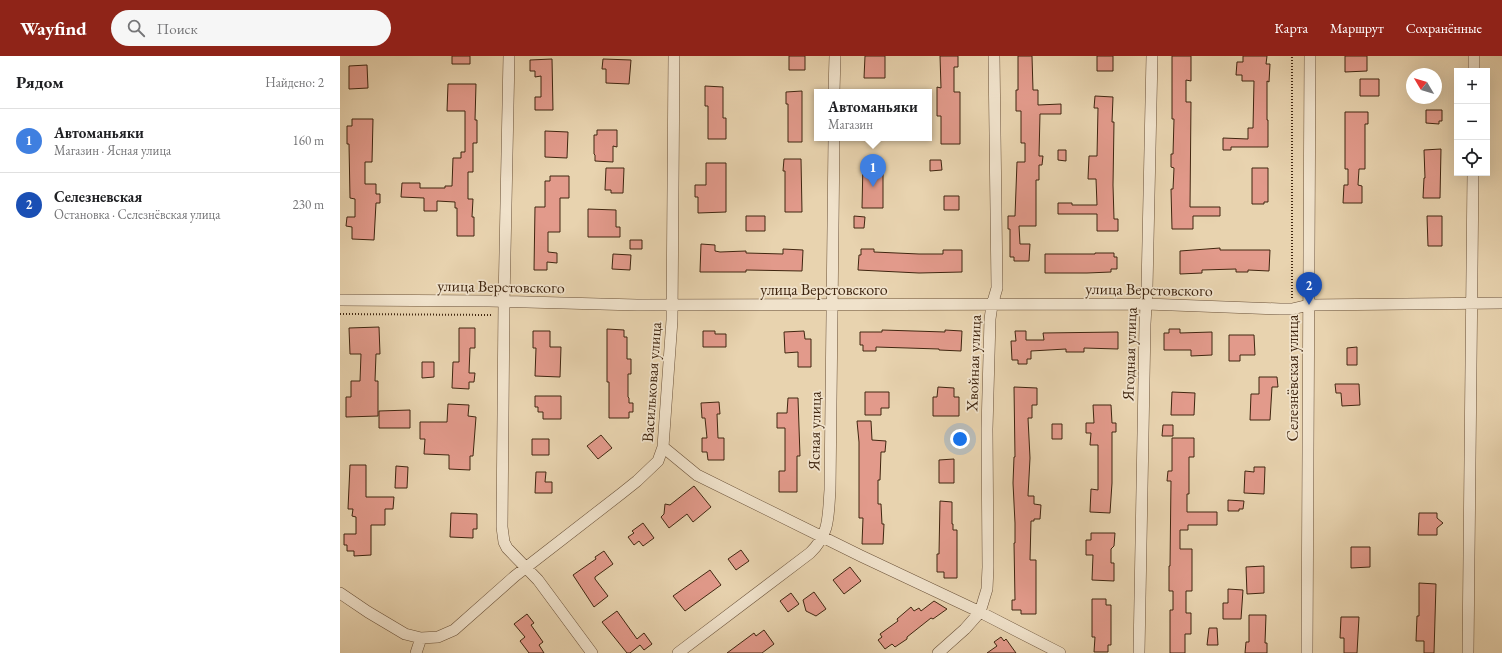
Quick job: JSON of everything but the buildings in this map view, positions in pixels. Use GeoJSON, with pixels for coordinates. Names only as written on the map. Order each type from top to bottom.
{"type":"FeatureCollection","features":[{"type":"Feature","properties":{"kind":"street"},"geometry":{"type":"LineString","coordinates":[[509,56],[504,302],[502,527],[504,542],[507,548],[538,580],[592,653]]}},
{"type":"Feature","properties":{"kind":"street","name":"Васильковая улица"},"geometry":{"type":"LineString","coordinates":[[340,593],[405,634],[421,638],[438,637],[454,630],[515,576],[637,481],[658,461],[663,447],[672,305],[674,56]]}},
{"type":"Feature","properties":{"kind":"street"},"geometry":{"type":"LineString","coordinates":[[834,89],[835,56]]}},
{"type":"Feature","properties":{"kind":"street","name":"Хвойная улица"},"geometry":{"type":"LineString","coordinates":[[938,653],[980,612],[985,596],[988,567],[987,429],[990,319],[997,288],[994,56]]}},
{"type":"Feature","properties":{"kind":"street","name":"Ягодная улица"},"geometry":{"type":"LineString","coordinates":[[1139,653],[1152,56]]}},
{"type":"Feature","properties":{"kind":"street","name":"Селезнёвская улица"},"geometry":{"type":"LineString","coordinates":[[1306,653],[1310,56]]}},
{"type":"Feature","properties":{"kind":"street"},"geometry":{"type":"LineString","coordinates":[[1474,56],[1474,68]]}},
{"type":"Feature","properties":{"kind":"street","name":"Ясная улица"},"geometry":{"type":"LineString","coordinates":[[678,653],[810,553],[823,537],[828,523],[830,490],[834,141]]}},
{"type":"Feature","properties":{"kind":"street"},"geometry":{"type":"LineString","coordinates":[[1468,653],[1473,303],[1473,176]]}},
{"type":"Feature","properties":{"kind":"street","name":"улица Верстовского"},"geometry":{"type":"LineString","coordinates":[[340,300],[637,305],[832,306],[1146,304],[1292,309],[1308,305],[1502,303]]}},
{"type":"Feature","properties":{"kind":"street"},"geometry":{"type":"LineString","coordinates":[[663,447],[697,475],[980,612],[1060,653]]}},
{"type":"Feature","properties":{"kind":"street"},"geometry":{"type":"LineString","coordinates":[[416,653],[421,638]]}},
{"type":"Feature","properties":{"kind":"path"},"geometry":{"type":"LineString","coordinates":[[1292,56],[1292,309]]}},
{"type":"Feature","properties":{"kind":"path"},"geometry":{"type":"LineString","coordinates":[[340,314],[504,315]]}},
{"type":"Feature","properties":{"kind":"place","name":"Автоманьяки"},"geometry":{"type":"Point","coordinates":[873,187]}},
{"type":"Feature","properties":{"kind":"place","name":"Селезневская"},"geometry":{"type":"Point","coordinates":[1309,305]}}]}
